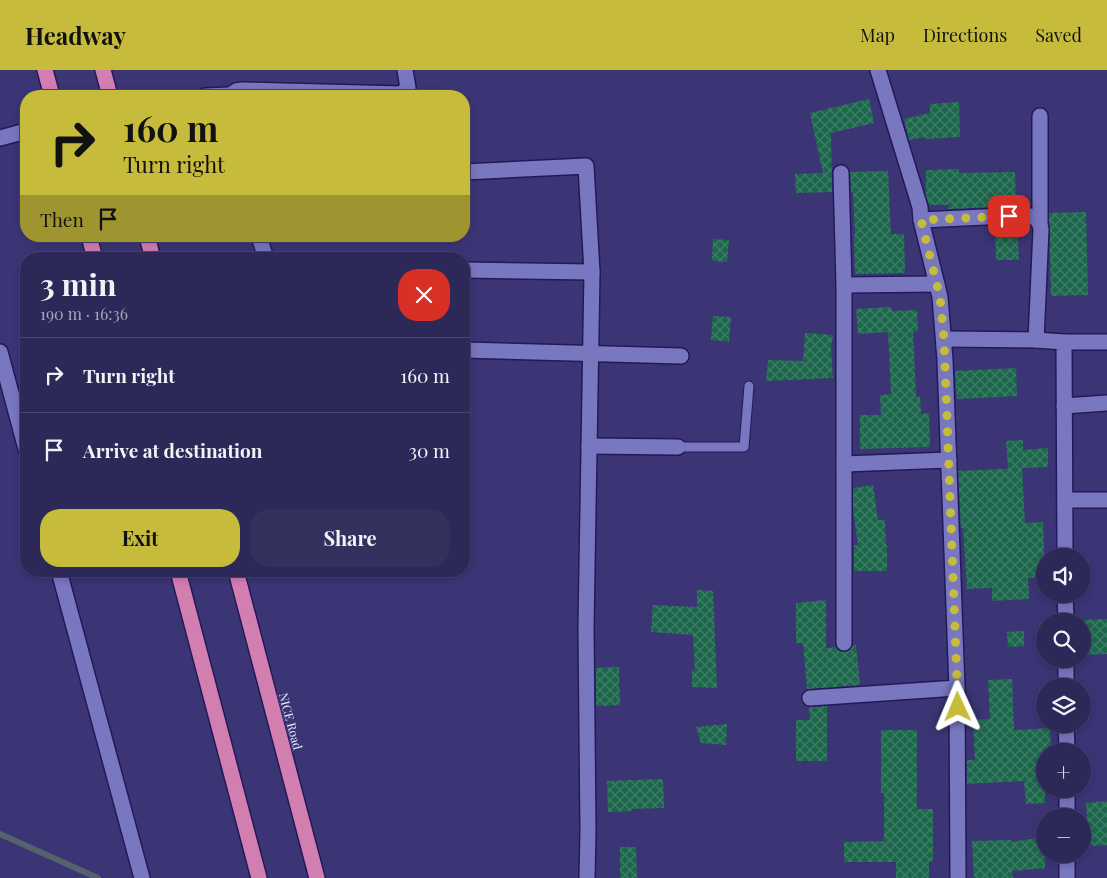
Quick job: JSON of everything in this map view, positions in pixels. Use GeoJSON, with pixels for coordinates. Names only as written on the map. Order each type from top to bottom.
{"type":"FeatureCollection","features":[{"type":"Feature","properties":{"kind":"highway"},"geometry":{"type":"LineString","coordinates":[[44,70],[50,90]]}},
{"type":"Feature","properties":{"kind":"highway"},"geometry":{"type":"LineString","coordinates":[[103,70],[108,90]]}},
{"type":"Feature","properties":{"kind":"highway"},"geometry":{"type":"LineString","coordinates":[[180,577],[259,878]]}},
{"type":"Feature","properties":{"kind":"highway","name":"NICE Road"},"geometry":{"type":"LineString","coordinates":[[238,577],[317,878]]}},
{"type":"Feature","properties":{"kind":"street"},"geometry":{"type":"LineString","coordinates":[[405,70],[408,88],[406,90]]}},
{"type":"Feature","properties":{"kind":"street"},"geometry":{"type":"LineString","coordinates":[[878,70],[920,207],[921,220],[940,297],[944,339],[958,688],[958,878]]}},
{"type":"Feature","properties":{"kind":"street"},"geometry":{"type":"LineString","coordinates":[[1036,340],[1040,225],[1040,116]]}},
{"type":"Feature","properties":{"kind":"street"},"geometry":{"type":"LineString","coordinates":[[0,138],[20,133]]}},
{"type":"Feature","properties":{"kind":"street"},"geometry":{"type":"LineString","coordinates":[[470,172],[586,166],[592,272],[586,627],[587,878]]}},
{"type":"Feature","properties":{"kind":"street"},"geometry":{"type":"LineString","coordinates":[[841,173],[844,285],[844,643]]}},
{"type":"Feature","properties":{"kind":"street"},"geometry":{"type":"LineString","coordinates":[[921,220],[1026,215],[1035,217],[1040,225]]}},
{"type":"Feature","properties":{"kind":"street"},"geometry":{"type":"LineString","coordinates":[[470,270],[592,272]]}},
{"type":"Feature","properties":{"kind":"street"},"geometry":{"type":"LineString","coordinates":[[844,285],[937,284]]}},
{"type":"Feature","properties":{"kind":"street"},"geometry":{"type":"LineString","coordinates":[[944,339],[1107,342]]}},
{"type":"Feature","properties":{"kind":"street"},"geometry":{"type":"LineString","coordinates":[[1064,342],[1065,548]]}},
{"type":"Feature","properties":{"kind":"street"},"geometry":{"type":"LineString","coordinates":[[470,350],[681,356]]}},
{"type":"Feature","properties":{"kind":"street"},"geometry":{"type":"LineString","coordinates":[[0,352],[20,427]]}},
{"type":"Feature","properties":{"kind":"street"},"geometry":{"type":"LineString","coordinates":[[1064,406],[1107,403]]}},
{"type":"Feature","properties":{"kind":"street"},"geometry":{"type":"LineString","coordinates":[[589,446],[678,447]]}},
{"type":"Feature","properties":{"kind":"street"},"geometry":{"type":"LineString","coordinates":[[844,464],[949,460]]}},
{"type":"Feature","properties":{"kind":"street"},"geometry":{"type":"LineString","coordinates":[[1065,500],[1107,500]]}},
{"type":"Feature","properties":{"kind":"street"},"geometry":{"type":"LineString","coordinates":[[61,577],[142,878]]}},
{"type":"Feature","properties":{"kind":"street"},"geometry":{"type":"LineString","coordinates":[[810,698],[958,688]]}},
{"type":"Feature","properties":{"kind":"street"},"geometry":{"type":"LineString","coordinates":[[1067,863],[1067,878]]}},
{"type":"Feature","properties":{"kind":"lane"},"geometry":{"type":"LineString","coordinates":[[678,447],[744,447],[749,386]]}},
{"type":"Feature","properties":{"kind":"building"},"geometry":{"type":"Polygon","coordinates":[[[869,99],[874,123],[831,133],[832,192],[796,193],[795,174],[823,173],[810,113],[869,99]]]}},
{"type":"Feature","properties":{"kind":"building"},"geometry":{"type":"Polygon","coordinates":[[[959,102],[960,137],[925,139],[925,137],[909,140],[904,119],[930,113],[930,104],[959,102]]]}},
{"type":"Feature","properties":{"kind":"building"},"geometry":{"type":"Polygon","coordinates":[[[959,169],[959,173],[1015,172],[1016,206],[948,209],[948,205],[929,205],[926,196],[926,170],[959,169]]]}},
{"type":"Feature","properties":{"kind":"building"},"geometry":{"type":"Polygon","coordinates":[[[888,171],[891,234],[904,234],[905,273],[855,274],[853,192],[851,192],[850,172],[888,171]]]}},
{"type":"Feature","properties":{"kind":"building"},"geometry":{"type":"Polygon","coordinates":[[[1086,212],[1088,295],[1051,296],[1049,213],[1086,212]]]}},
{"type":"Feature","properties":{"kind":"building"},"geometry":{"type":"Polygon","coordinates":[[[1017,225],[1019,260],[996,260],[995,226],[1017,225]]]}},
{"type":"Feature","properties":{"kind":"building"},"geometry":{"type":"Polygon","coordinates":[[[713,239],[729,240],[727,262],[712,261],[713,239]]]}},
{"type":"Feature","properties":{"kind":"building"},"geometry":{"type":"Polygon","coordinates":[[[891,307],[892,311],[917,310],[918,331],[913,332],[916,397],[920,396],[921,414],[929,413],[930,447],[860,449],[860,415],[881,415],[880,395],[891,394],[888,332],[858,334],[856,309],[891,307]]]}},
{"type":"Feature","properties":{"kind":"building"},"geometry":{"type":"Polygon","coordinates":[[[713,316],[731,317],[729,342],[711,340],[713,316]]]}},
{"type":"Feature","properties":{"kind":"building"},"geometry":{"type":"Polygon","coordinates":[[[805,333],[833,335],[831,349],[833,378],[766,381],[768,360],[803,361],[805,333]]]}},
{"type":"Feature","properties":{"kind":"building"},"geometry":{"type":"Polygon","coordinates":[[[1016,368],[1017,396],[957,399],[955,371],[1016,368]]]}},
{"type":"Feature","properties":{"kind":"building"},"geometry":{"type":"Polygon","coordinates":[[[1023,440],[1023,450],[1048,448],[1048,467],[1022,468],[1025,523],[1043,522],[1044,548],[1036,548],[1036,578],[1028,578],[1029,599],[992,601],[992,588],[967,589],[958,471],[1008,469],[1006,441],[1023,440]]]}},
{"type":"Feature","properties":{"kind":"building"},"geometry":{"type":"Polygon","coordinates":[[[873,485],[878,520],[885,520],[887,571],[854,571],[854,545],[858,545],[853,509],[853,488],[873,485]]]}},
{"type":"Feature","properties":{"kind":"building"},"geometry":{"type":"Polygon","coordinates":[[[697,590],[713,591],[717,688],[692,687],[692,670],[695,670],[693,635],[651,632],[653,605],[697,607],[697,590]]]}},
{"type":"Feature","properties":{"kind":"building"},"geometry":{"type":"Polygon","coordinates":[[[826,600],[826,648],[836,647],[839,651],[844,652],[849,651],[856,645],[860,685],[807,689],[803,643],[796,643],[796,603],[826,600]]]}},
{"type":"Feature","properties":{"kind":"building"},"geometry":{"type":"Polygon","coordinates":[[[1107,619],[1107,654],[1091,655],[1091,620],[1107,619]]]}},
{"type":"Feature","properties":{"kind":"building"},"geometry":{"type":"Polygon","coordinates":[[[1024,631],[1024,646],[1008,647],[1007,632],[1024,631]]]}},
{"type":"Feature","properties":{"kind":"building"},"geometry":{"type":"Polygon","coordinates":[[[619,667],[620,705],[596,706],[596,668],[619,667]]]}},
{"type":"Feature","properties":{"kind":"building"},"geometry":{"type":"Polygon","coordinates":[[[1012,679],[1014,730],[1036,729],[1036,733],[1050,733],[1051,743],[1036,743],[1036,798],[1045,798],[1045,803],[1026,804],[1024,781],[967,784],[967,760],[975,760],[973,720],[990,719],[988,680],[1012,679]]]}},
{"type":"Feature","properties":{"kind":"building"},"geometry":{"type":"Polygon","coordinates":[[[827,706],[827,761],[796,761],[796,720],[810,720],[809,707],[827,706]]]}},
{"type":"Feature","properties":{"kind":"building"},"geometry":{"type":"Polygon","coordinates":[[[727,724],[726,745],[701,743],[696,727],[727,724]]]}},
{"type":"Feature","properties":{"kind":"building"},"geometry":{"type":"Polygon","coordinates":[[[881,730],[917,730],[917,809],[933,809],[933,861],[929,861],[929,878],[896,878],[896,862],[844,862],[844,842],[884,841],[884,793],[881,793],[881,730]]]}},
{"type":"Feature","properties":{"kind":"building"},"geometry":{"type":"Polygon","coordinates":[[[663,779],[664,808],[608,812],[607,781],[663,779]]]}},
{"type":"Feature","properties":{"kind":"building"},"geometry":{"type":"Polygon","coordinates":[[[1107,801],[1107,845],[1091,846],[1091,808],[1086,808],[1086,803],[1107,801]]]}},
{"type":"Feature","properties":{"kind":"building"},"geometry":{"type":"Polygon","coordinates":[[[1036,838],[1036,863],[1045,863],[1045,868],[1012,871],[1013,878],[974,878],[972,841],[1011,840],[1011,842],[1036,838]]]}},
{"type":"Feature","properties":{"kind":"building"},"geometry":{"type":"Polygon","coordinates":[[[620,847],[636,847],[637,878],[620,878],[620,847]]]}},
{"type":"Feature","properties":{"kind":"waterway"},"geometry":{"type":"LineString","coordinates":[[0,834],[98,878]]}},
{"type":"Feature","properties":{"kind":"route"},"geometry":{"type":"LineString","coordinates":[[958,707],[944,339],[940,297],[921,220],[1009,216]]}}]}
